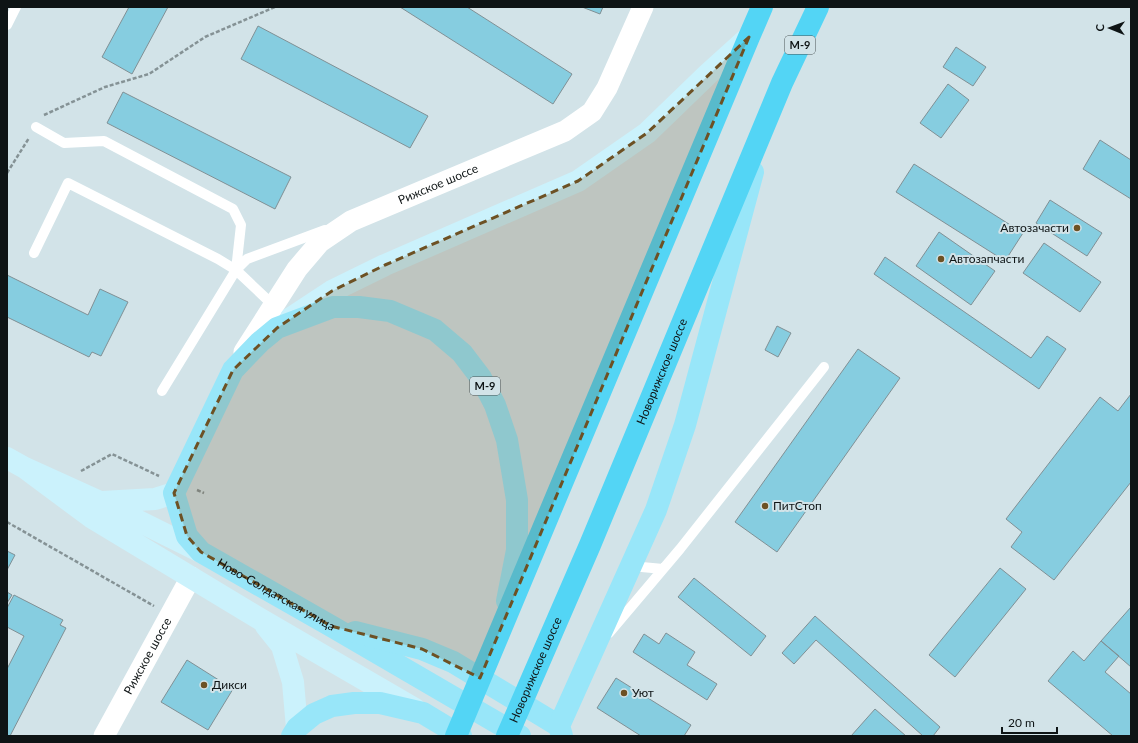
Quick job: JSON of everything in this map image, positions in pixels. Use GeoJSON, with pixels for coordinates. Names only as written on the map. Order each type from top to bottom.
{"type":"FeatureCollection","features":[{"type":"Feature","properties":{"kind":"highway","name":"М-9"},"geometry":{"type":"LineString","coordinates":[[456,736],[762,7]]}},
{"type":"Feature","properties":{"kind":"highway","name":"Новорижское шоссе"},"geometry":{"type":"LineString","coordinates":[[507,736],[590,546],[782,83],[818,7]]}},
{"type":"Feature","properties":{"kind":"main road","name":"М-9"},"geometry":{"type":"LineString","coordinates":[[233,370],[260,342],[277,328],[332,291],[378,268],[578,181],[647,133],[749,37]]}},
{"type":"Feature","properties":{"kind":"main road"},"geometry":{"type":"LineString","coordinates":[[331,626],[422,649],[453,662],[561,731],[592,654],[656,510],[685,425],[754,167],[782,83]]}},
{"type":"Feature","properties":{"kind":"main road","name":"М-9"},"geometry":{"type":"LineString","coordinates":[[277,328],[333,308],[359,306],[390,311],[435,330],[462,353],[481,378],[495,405],[507,440],[517,500],[517,550],[504,622]]}},
{"type":"Feature","properties":{"kind":"main road"},"geometry":{"type":"LineString","coordinates":[[100,502],[155,499],[176,488],[233,370]]}},
{"type":"Feature","properties":{"kind":"main road","name":"Ново-Солдатская улица"},"geometry":{"type":"LineString","coordinates":[[16,463],[100,502],[200,552],[520,736]]}},
{"type":"Feature","properties":{"kind":"main road","name":"Ново-Солдатская улица"},"geometry":{"type":"LineString","coordinates":[[16,463],[91,517],[260,619],[461,736]]}},
{"type":"Feature","properties":{"kind":"main road"},"geometry":{"type":"LineString","coordinates":[[176,488],[187,536],[200,552]]}},
{"type":"Feature","properties":{"kind":"main road"},"geometry":{"type":"LineString","coordinates":[[260,619],[282,646],[293,682],[294,732]]}},
{"type":"Feature","properties":{"kind":"main road"},"geometry":{"type":"LineString","coordinates":[[294,732],[314,714],[332,706],[354,703],[380,703],[423,713]]}},
{"type":"Feature","properties":{"kind":"street","name":"Рижское шоссе"},"geometry":{"type":"LineString","coordinates":[[233,370],[297,269],[320,242],[351,221],[565,132],[592,112],[607,88],[643,7]]}},
{"type":"Feature","properties":{"kind":"street","name":"Рижское шоссе"},"geometry":{"type":"LineString","coordinates":[[104,736],[191,577]]}},
{"type":"Feature","properties":{"kind":"lane"},"geometry":{"type":"LineString","coordinates":[[7,25],[16,7]]}},
{"type":"Feature","properties":{"kind":"lane"},"geometry":{"type":"LineString","coordinates":[[36,127],[64,143],[104,141],[233,209],[241,225],[236,270]]}},
{"type":"Feature","properties":{"kind":"lane"},"geometry":{"type":"LineString","coordinates":[[34,253],[68,183],[218,259],[236,270],[274,306]]}},
{"type":"Feature","properties":{"kind":"lane"},"geometry":{"type":"LineString","coordinates":[[162,392],[236,270],[247,259],[351,221]]}},
{"type":"Feature","properties":{"kind":"lane"},"geometry":{"type":"LineString","coordinates":[[592,654],[685,543],[824,367]]}},
{"type":"Feature","properties":{"kind":"lane"},"geometry":{"type":"LineString","coordinates":[[631,566],[663,569]]}},
{"type":"Feature","properties":{"kind":"path"},"geometry":{"type":"LineString","coordinates":[[7,173],[44,115],[105,87],[149,74],[206,37],[275,7]]}},
{"type":"Feature","properties":{"kind":"path"},"geometry":{"type":"LineString","coordinates":[[75,474],[112,454],[157,476],[176,488],[204,493]]}},
{"type":"Feature","properties":{"kind":"path"},"geometry":{"type":"LineString","coordinates":[[7,522],[171,616]]}},
{"type":"Feature","properties":{"kind":"highlighted area"},"geometry":{"type":"Polygon","coordinates":[[[749,37],[577,447],[480,678],[422,649],[331,626],[201,552],[187,536],[174,493],[233,370],[277,328],[332,291],[385,265],[578,181],[647,133],[749,37]]]}},
{"type":"Feature","properties":{"kind":"building"},"geometry":{"type":"Polygon","coordinates":[[[129,7],[168,7],[132,74],[102,57],[129,7]]]}},
{"type":"Feature","properties":{"kind":"building"},"geometry":{"type":"Polygon","coordinates":[[[400,7],[467,7],[572,74],[553,104],[400,7]]]}},
{"type":"Feature","properties":{"kind":"building"},"geometry":{"type":"Polygon","coordinates":[[[582,7],[603,7],[600,14],[582,7]]]}},
{"type":"Feature","properties":{"kind":"building"},"geometry":{"type":"Polygon","coordinates":[[[258,26],[428,116],[410,148],[241,59],[258,26]]]}},
{"type":"Feature","properties":{"kind":"building"},"geometry":{"type":"Polygon","coordinates":[[[956,47],[986,67],[973,86],[943,67],[956,47]]]}},
{"type":"Feature","properties":{"kind":"building"},"geometry":{"type":"Polygon","coordinates":[[[948,84],[969,100],[941,138],[920,123],[948,84]]]}},
{"type":"Feature","properties":{"kind":"building"},"geometry":{"type":"Polygon","coordinates":[[[123,92],[291,177],[275,209],[107,123],[123,92]]]}},
{"type":"Feature","properties":{"kind":"building"},"geometry":{"type":"Polygon","coordinates":[[[1100,140],[1131,160],[1131,199],[1083,169],[1100,140]]]}},
{"type":"Feature","properties":{"kind":"building"},"geometry":{"type":"Polygon","coordinates":[[[914,164],[1023,233],[1005,261],[896,192],[914,164]]]}},
{"type":"Feature","properties":{"kind":"building"},"geometry":{"type":"Polygon","coordinates":[[[1050,200],[1102,233],[1087,256],[1036,223],[1050,200]]]}},
{"type":"Feature","properties":{"kind":"building"},"geometry":{"type":"Polygon","coordinates":[[[939,232],[995,271],[971,305],[916,266],[939,232]]]}},
{"type":"Feature","properties":{"kind":"building"},"geometry":{"type":"Polygon","coordinates":[[[1044,243],[1101,282],[1080,312],[1023,273],[1044,243]]]}},
{"type":"Feature","properties":{"kind":"building"},"geometry":{"type":"Polygon","coordinates":[[[885,257],[1031,358],[1047,336],[1066,349],[1039,389],[874,274],[885,257]]]}},
{"type":"Feature","properties":{"kind":"building"},"geometry":{"type":"Polygon","coordinates":[[[7,275],[88,315],[100,289],[128,302],[101,356],[92,352],[89,357],[7,317],[7,275]]]}},
{"type":"Feature","properties":{"kind":"building"},"geometry":{"type":"Polygon","coordinates":[[[777,326],[791,333],[778,357],[765,350],[777,326]]]}},
{"type":"Feature","properties":{"kind":"building"},"geometry":{"type":"Polygon","coordinates":[[[858,349],[900,378],[777,552],[735,522],[858,349]]]}},
{"type":"Feature","properties":{"kind":"building"},"geometry":{"type":"Polygon","coordinates":[[[1131,394],[1131,482],[1054,580],[1011,547],[1022,532],[1006,519],[1100,397],[1118,411],[1131,394]]]}},
{"type":"Feature","properties":{"kind":"building"},"geometry":{"type":"Polygon","coordinates":[[[7,551],[15,555],[7,570],[7,551]]]}},
{"type":"Feature","properties":{"kind":"building"},"geometry":{"type":"Polygon","coordinates":[[[1000,568],[1026,589],[955,677],[929,655],[1000,568]]]}},
{"type":"Feature","properties":{"kind":"building"},"geometry":{"type":"Polygon","coordinates":[[[694,578],[766,636],[751,656],[678,597],[694,578]]]}},
{"type":"Feature","properties":{"kind":"building"},"geometry":{"type":"Polygon","coordinates":[[[7,592],[12,595],[7,603],[7,592]]]}},
{"type":"Feature","properties":{"kind":"building"},"geometry":{"type":"Polygon","coordinates":[[[14,595],[63,620],[60,625],[66,628],[10,736],[7,736],[7,669],[24,636],[7,627],[7,608],[14,595]]]}},
{"type":"Feature","properties":{"kind":"building"},"geometry":{"type":"Polygon","coordinates":[[[1131,607],[1131,667],[1101,641],[1131,607]]]}},
{"type":"Feature","properties":{"kind":"building"},"geometry":{"type":"Polygon","coordinates":[[[815,616],[940,727],[933,736],[923,736],[816,640],[794,664],[782,653],[815,616]]]}},
{"type":"Feature","properties":{"kind":"building"},"geometry":{"type":"Polygon","coordinates":[[[666,633],[695,652],[687,665],[717,684],[707,700],[633,652],[644,634],[659,644],[666,633]]]}},
{"type":"Feature","properties":{"kind":"building"},"geometry":{"type":"Polygon","coordinates":[[[1101,641],[1119,656],[1105,672],[1131,694],[1131,736],[1113,736],[1048,681],[1073,651],[1084,661],[1101,641]]]}},
{"type":"Feature","properties":{"kind":"building"},"geometry":{"type":"Polygon","coordinates":[[[187,660],[233,689],[208,730],[161,702],[187,660]]]}},
{"type":"Feature","properties":{"kind":"building","name":"Уют"},"geometry":{"type":"Polygon","coordinates":[[[616,678],[691,725],[684,736],[641,736],[597,708],[616,678]]]}},
{"type":"Feature","properties":{"kind":"building"},"geometry":{"type":"Polygon","coordinates":[[[875,709],[906,736],[851,736],[875,709]]]}},
{"type":"Feature","properties":{"kind":"place","name":"Автозачасти"},"geometry":{"type":"Point","coordinates":[1077,228]}},
{"type":"Feature","properties":{"kind":"place","name":"Автозапчасти"},"geometry":{"type":"Point","coordinates":[941,259]}},
{"type":"Feature","properties":{"kind":"place","name":"ПитСтоп"},"geometry":{"type":"Point","coordinates":[765,506]}},
{"type":"Feature","properties":{"kind":"place","name":"Дикси"},"geometry":{"type":"Point","coordinates":[204,685]}},
{"type":"Feature","properties":{"kind":"place","name":"Уют"},"geometry":{"type":"Point","coordinates":[624,693]}}]}
